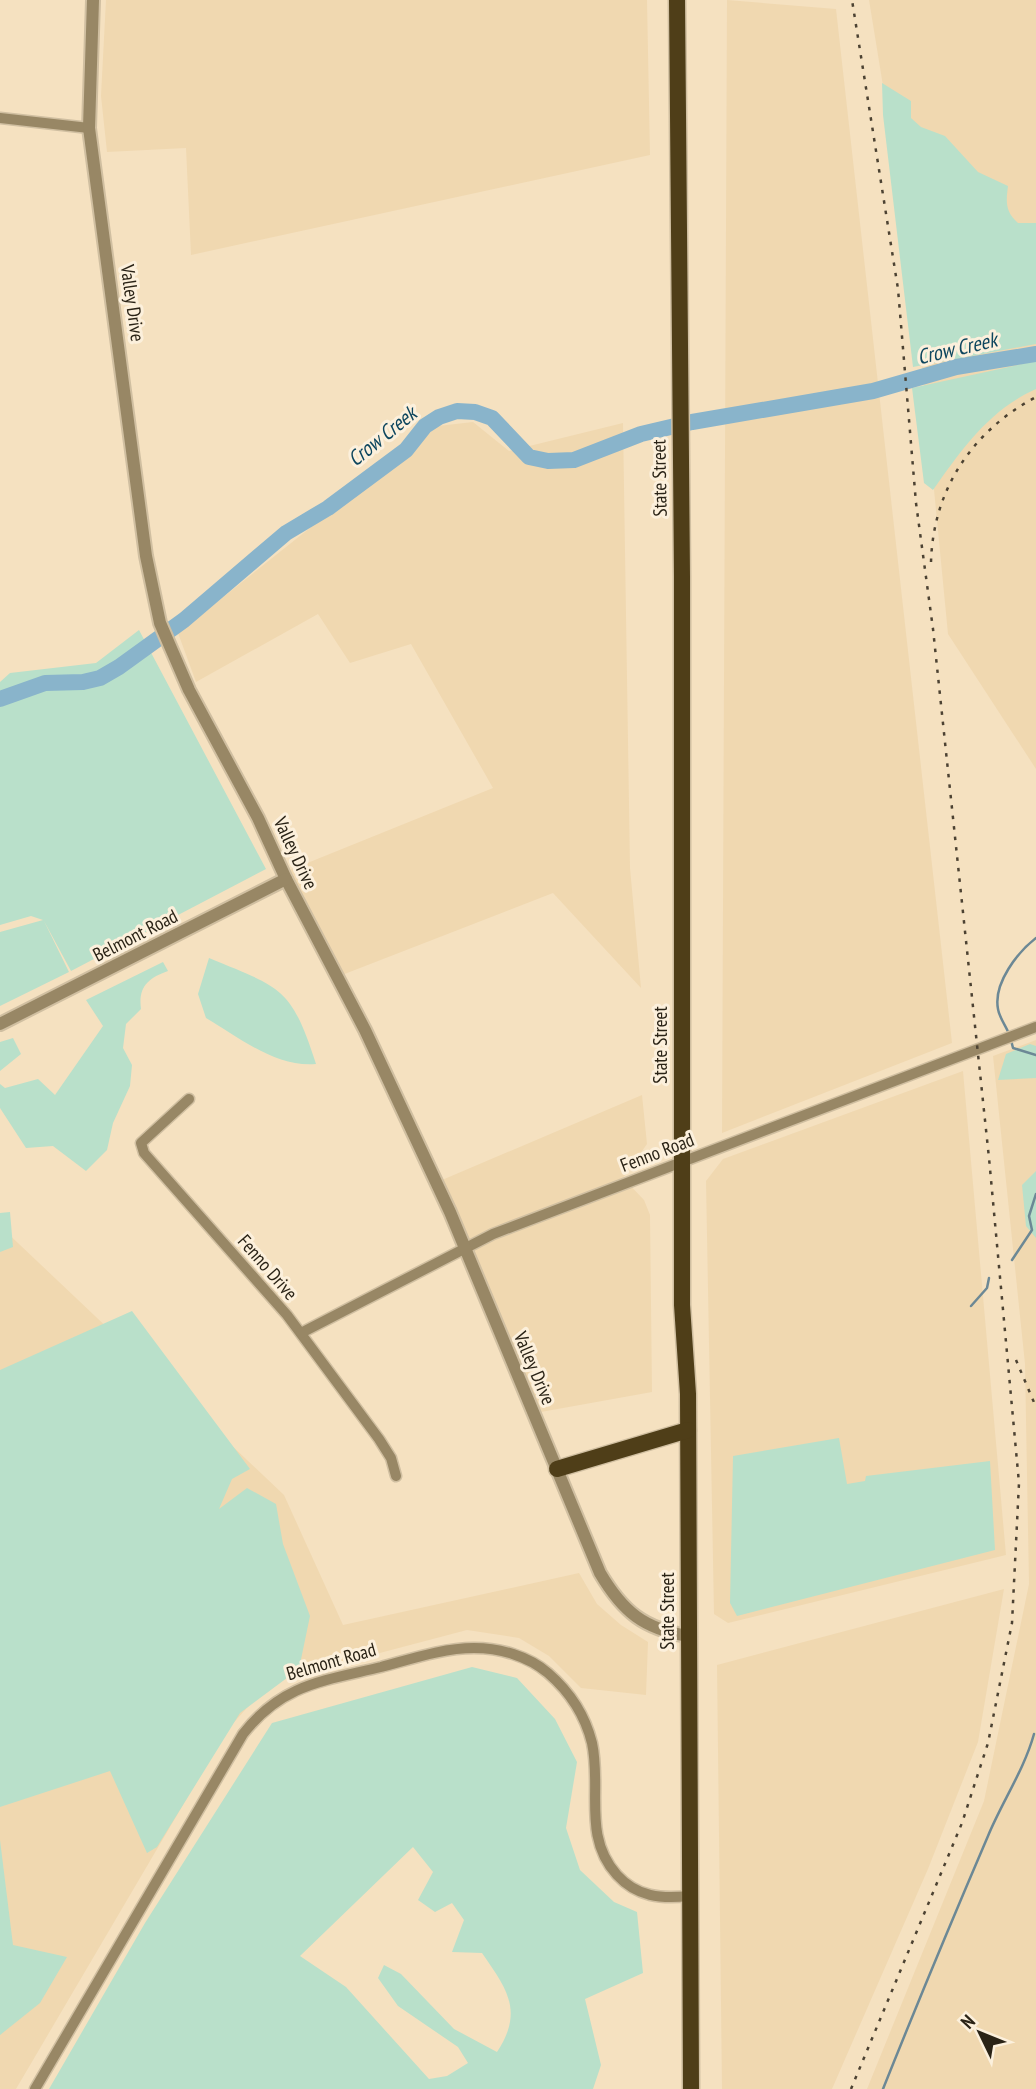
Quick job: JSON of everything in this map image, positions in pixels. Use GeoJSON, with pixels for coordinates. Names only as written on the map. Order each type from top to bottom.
{"type":"FeatureCollection","features":[{"type":"Feature","properties":{"kind":"main road","name":"State Street"},"geometry":{"type":"LineString","coordinates":[[677,0],[682,576],[681,1161],[682,1305],[688,1430],[691,2089]]}},
{"type":"Feature","properties":{"kind":"main road"},"geometry":{"type":"LineString","coordinates":[[557,1469],[688,1430]]}},
{"type":"Feature","properties":{"kind":"street","name":"Valley Drive"},"geometry":{"type":"LineString","coordinates":[[93,0],[89,128],[146,556],[157,613],[171,653],[365,1030],[450,1212],[600,1573],[620,1602],[657,1631],[688,1636]]}},
{"type":"Feature","properties":{"kind":"street"},"geometry":{"type":"LineString","coordinates":[[0,118],[89,128]]}},
{"type":"Feature","properties":{"kind":"street","name":"Belmont Road"},"geometry":{"type":"LineString","coordinates":[[0,1024],[286,879]]}},
{"type":"Feature","properties":{"kind":"street","name":"Fenno Road"},"geometry":{"type":"LineString","coordinates":[[301,1333],[464,1248],[681,1161],[1036,1027]]}},
{"type":"Feature","properties":{"kind":"street","name":"Fenno Drive"},"geometry":{"type":"LineString","coordinates":[[189,1099],[141,1143],[144,1153],[301,1333],[391,1458],[396,1476]]}},
{"type":"Feature","properties":{"kind":"street","name":"Belmont Road"},"geometry":{"type":"LineString","coordinates":[[35,2089],[243,1734],[271,1704],[309,1684],[448,1650],[492,1649],[539,1665],[559,1682],[585,1720],[595,1765],[597,1844],[606,1863],[622,1880],[640,1892],[662,1899],[689,1896]]}},
{"type":"Feature","properties":{"kind":"shaded area"},"geometry":{"type":"Polygon","coordinates":[[[106,0],[647,0],[650,155],[191,255],[186,148],[107,152],[101,96],[106,0]]]}},
{"type":"Feature","properties":{"kind":"shaded area"},"geometry":{"type":"Polygon","coordinates":[[[727,0],[836,9],[952,1043],[722,1133],[727,0]]]}},
{"type":"Feature","properties":{"kind":"shaded area"},"geometry":{"type":"Polygon","coordinates":[[[869,0],[1036,0],[1036,237],[891,135],[869,0]]]}},
{"type":"Feature","properties":{"kind":"shaded area"},"geometry":{"type":"Polygon","coordinates":[[[1036,301],[1036,769],[948,634],[920,345],[1036,301]]]}},
{"type":"Feature","properties":{"kind":"shaded area"},"geometry":{"type":"Polygon","coordinates":[[[473,422],[509,451],[623,423],[630,868],[641,988],[553,893],[342,975],[290,870],[493,788],[411,644],[350,663],[318,614],[196,682],[178,633],[438,426],[473,422]]]}},
{"type":"Feature","properties":{"kind":"shaded area"},"geometry":{"type":"Polygon","coordinates":[[[1036,1040],[1036,2089],[867,2089],[984,1801],[1029,1584],[1025,1364],[993,1056],[1036,1040]]]}},
{"type":"Feature","properties":{"kind":"shaded area"},"geometry":{"type":"Polygon","coordinates":[[[963,1071],[1006,1555],[728,1623],[714,1614],[706,1181],[723,1159],[963,1071]]]}},
{"type":"Feature","properties":{"kind":"shaded area"},"geometry":{"type":"Polygon","coordinates":[[[642,1095],[647,1144],[623,1178],[644,1200],[650,1215],[652,1392],[541,1412],[442,1180],[642,1095]]]}},
{"type":"Feature","properties":{"kind":"shaded area"},"geometry":{"type":"Polygon","coordinates":[[[0,1226],[284,1495],[343,1625],[579,1573],[597,1604],[621,1625],[648,1642],[646,1695],[581,1688],[549,1656],[519,1638],[467,1630],[285,1678],[254,1700],[227,1730],[16,2089],[0,2089],[0,1226]]]}},
{"type":"Feature","properties":{"kind":"shaded area"},"geometry":{"type":"Polygon","coordinates":[[[1004,1589],[978,1742],[928,1869],[832,2089],[722,2089],[717,1665],[1004,1589]]]}},
{"type":"Feature","properties":{"kind":"green space"},"geometry":{"type":"Polygon","coordinates":[[[882,83],[911,101],[911,118],[921,127],[945,136],[978,172],[1008,186],[1007,206],[1018,223],[1036,223],[1036,344],[913,367],[883,115],[882,83]]]}},
{"type":"Feature","properties":{"kind":"green space"},"geometry":{"type":"Polygon","coordinates":[[[1036,361],[1036,389],[990,419],[933,490],[924,483],[912,388],[1036,361]]]}},
{"type":"Feature","properties":{"kind":"green space"},"geometry":{"type":"Polygon","coordinates":[[[139,630],[266,869],[71,971],[44,921],[69,972],[0,1006],[0,932],[43,920],[31,916],[0,925],[0,682],[10,673],[96,663],[139,630]]]}},
{"type":"Feature","properties":{"kind":"green space"},"geometry":{"type":"Polygon","coordinates":[[[209,958],[253,976],[280,993],[299,1019],[316,1064],[301,1064],[272,1056],[206,1018],[198,994],[209,958]]]}},
{"type":"Feature","properties":{"kind":"green space"},"geometry":{"type":"Polygon","coordinates":[[[163,962],[168,971],[146,984],[141,995],[141,1009],[126,1024],[123,1048],[132,1065],[130,1086],[113,1123],[107,1150],[86,1171],[53,1146],[26,1148],[0,1108],[0,1084],[5,1088],[38,1079],[55,1095],[103,1026],[86,1000],[163,962]]]}},
{"type":"Feature","properties":{"kind":"green space"},"geometry":{"type":"Polygon","coordinates":[[[13,1038],[21,1054],[0,1071],[0,1042],[13,1038]]]}},
{"type":"Feature","properties":{"kind":"green space"},"geometry":{"type":"Polygon","coordinates":[[[1030,1044],[1036,1046],[1036,1078],[998,1080],[1006,1054],[1030,1044]]]}},
{"type":"Feature","properties":{"kind":"green space"},"geometry":{"type":"Polygon","coordinates":[[[1036,1171],[1036,1238],[1026,1226],[1022,1185],[1036,1171]]]}},
{"type":"Feature","properties":{"kind":"green space"},"geometry":{"type":"Polygon","coordinates":[[[10,1212],[13,1247],[0,1252],[0,1213],[10,1212]]]}},
{"type":"Feature","properties":{"kind":"green space"},"geometry":{"type":"Polygon","coordinates":[[[132,1311],[250,1469],[232,1479],[219,1509],[247,1488],[276,1504],[283,1544],[310,1616],[299,1669],[240,1713],[157,1847],[147,1853],[110,1771],[0,1807],[0,1370],[132,1311]]]}},
{"type":"Feature","properties":{"kind":"green space"},"geometry":{"type":"Polygon","coordinates":[[[839,1438],[847,1484],[865,1481],[866,1476],[990,1461],[995,1550],[737,1616],[730,1603],[733,1456],[839,1438]]]}},
{"type":"Feature","properties":{"kind":"green space"},"geometry":{"type":"Polygon","coordinates":[[[472,1667],[517,1678],[555,1719],[577,1762],[566,1828],[580,1870],[614,1902],[637,1912],[643,1973],[585,1999],[601,2065],[593,2089],[49,2089],[145,1923],[272,1723],[472,1667]],[[413,1847],[300,1956],[346,1987],[429,2079],[447,2076],[468,2063],[458,2047],[398,2006],[378,1978],[384,1965],[401,1974],[454,2029],[497,2052],[510,2024],[511,2012],[505,1989],[482,1953],[452,1952],[464,1920],[452,1903],[435,1912],[418,1900],[433,1872],[413,1847]]]}},
{"type":"Feature","properties":{"kind":"green space"},"geometry":{"type":"Polygon","coordinates":[[[0,1840],[13,1945],[67,1957],[40,2003],[0,2035],[0,1840]]]}},
{"type":"Feature","properties":{"kind":"waterway","name":"Crow Creek"},"geometry":{"type":"LineString","coordinates":[[0,699],[45,683],[83,682],[100,678],[119,667],[184,620],[286,533],[328,508],[406,450],[425,426],[439,417],[457,411],[475,412],[492,418],[529,457],[548,461],[574,460],[641,434],[692,422],[873,391],[956,367],[1036,354]]}},
{"type":"Feature","properties":{"kind":"waterway"},"geometry":{"type":"LineString","coordinates":[[1009,1034],[999,1012],[999,989],[1008,969],[1036,938]]}},
{"type":"Feature","properties":{"kind":"waterway"},"geometry":{"type":"LineString","coordinates":[[1011,1040],[1013,1048],[1036,1055]]}},
{"type":"Feature","properties":{"kind":"waterway"},"geometry":{"type":"LineString","coordinates":[[1012,1260],[1032,1230],[1029,1216],[1036,1194]]}},
{"type":"Feature","properties":{"kind":"waterway"},"geometry":{"type":"LineString","coordinates":[[971,1306],[987,1288],[989,1278]]}},
{"type":"Feature","properties":{"kind":"waterway"},"geometry":{"type":"LineString","coordinates":[[883,2089],[1034,1734]]}},
{"type":"Feature","properties":{"kind":"railway"},"geometry":{"type":"LineString","coordinates":[[851,2089],[962,1823],[988,1743],[1012,1623],[1019,1483],[989,1158],[933,629],[916,503],[898,289],[852,0]]}},
{"type":"Feature","properties":{"kind":"railway"},"geometry":{"type":"LineString","coordinates":[[931,562],[939,511],[960,465],[993,427],[1036,397]]}},
{"type":"Feature","properties":{"kind":"railway"},"geometry":{"type":"LineString","coordinates":[[1016,1360],[1036,1407]]}}]}
